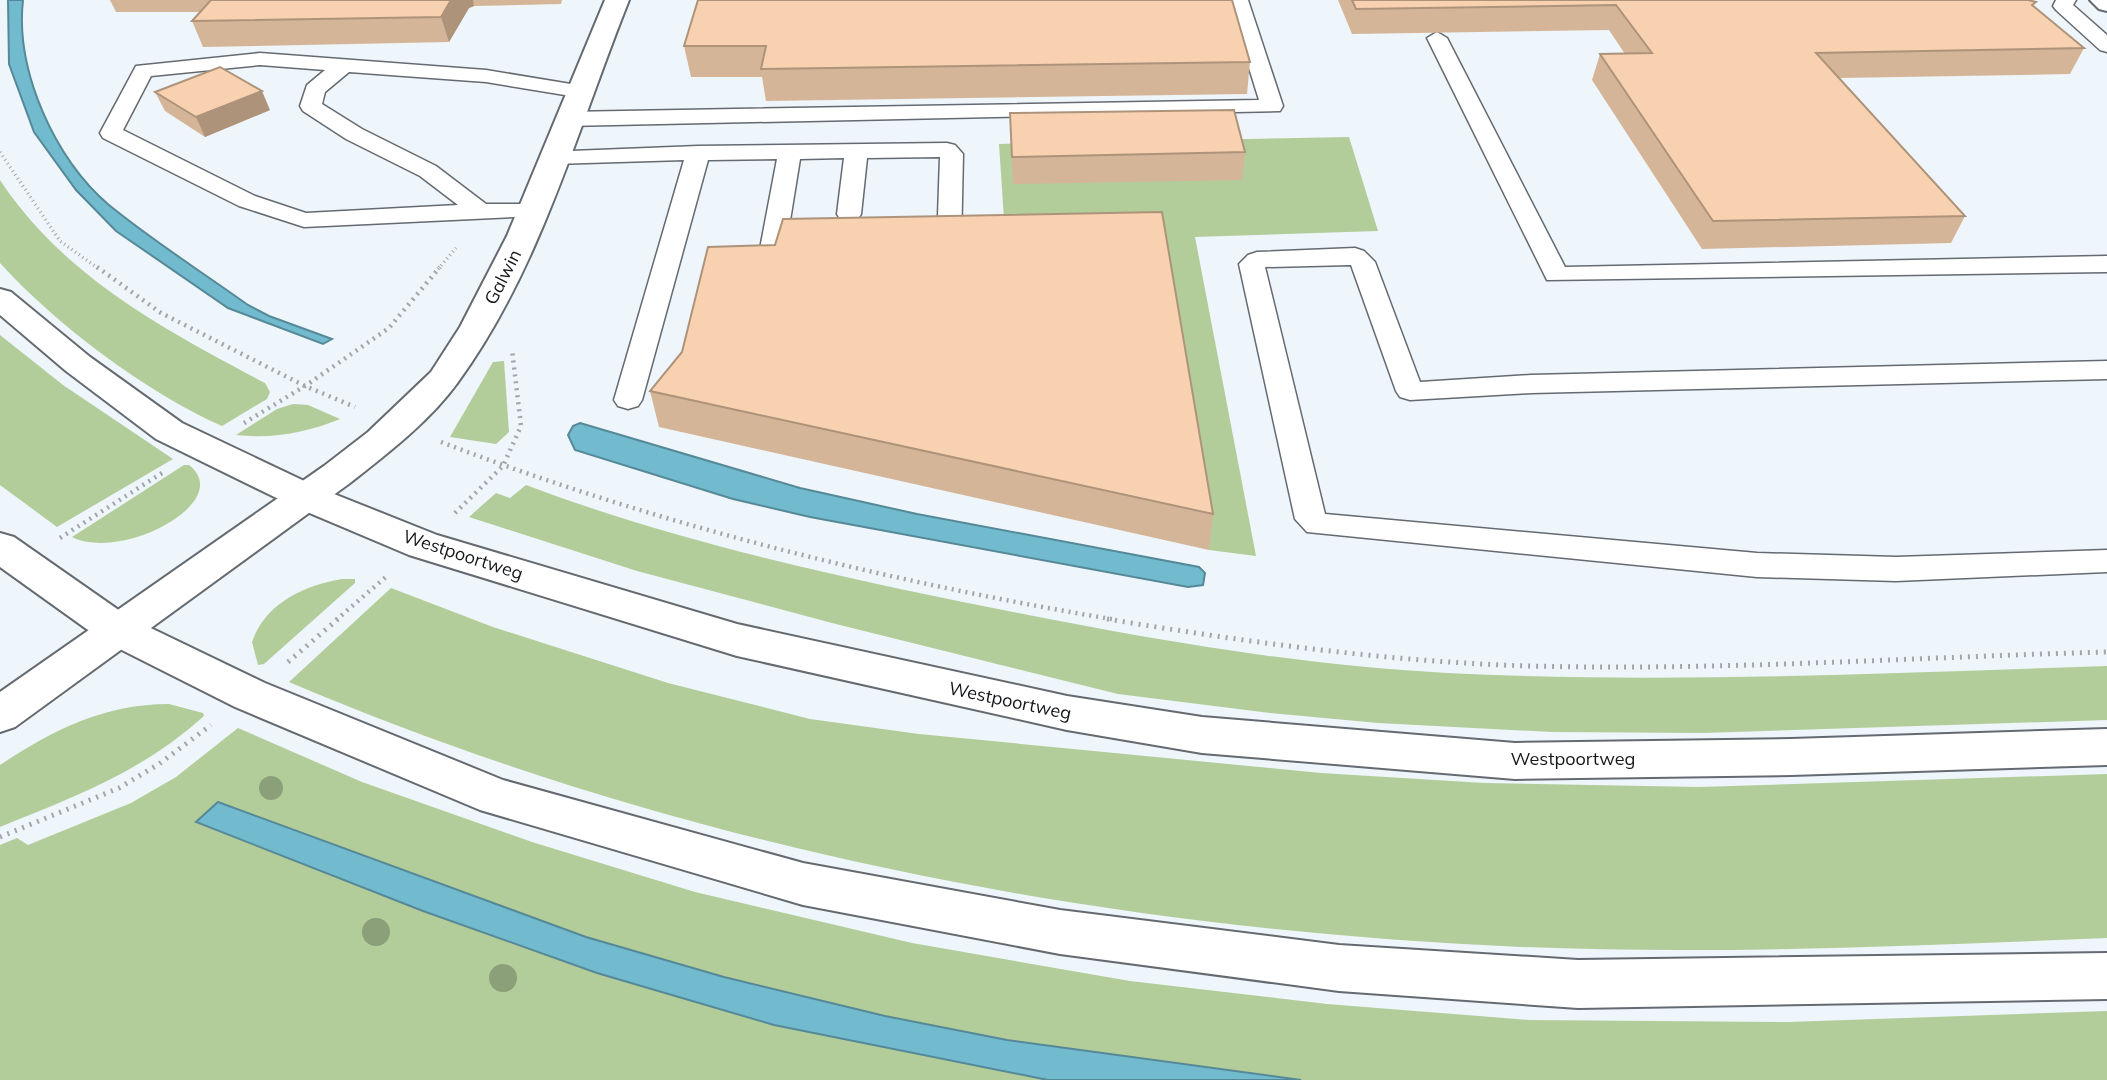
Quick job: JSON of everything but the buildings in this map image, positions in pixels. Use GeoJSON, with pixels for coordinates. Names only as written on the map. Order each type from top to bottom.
{"type":"FeatureCollection","features":[{"type":"Feature","properties":{"kind":"main road","name":"Galwin"},"geometry":{"type":"LineString","coordinates":[[116,629],[306,497],[399,424],[448,374],[497,292],[536,209],[567,119],[617,0]]}},
{"type":"Feature","properties":{"kind":"main road"},"geometry":{"type":"LineString","coordinates":[[2102,0],[2107,4]]}},
{"type":"Feature","properties":{"kind":"main road","name":"Westpoortweg"},"geometry":{"type":"LineString","coordinates":[[0,299],[78,365],[169,430],[306,497],[423,545],[737,640],[1066,713],[1202,735],[1516,761],[1791,757],[2107,747]]}},
{"type":"Feature","properties":{"kind":"main road"},"geometry":{"type":"LineString","coordinates":[[10,555],[116,629],[250,695],[496,797],[803,884],[1060,932],[1339,968],[1578,984],[2107,976]]}},
{"type":"Feature","properties":{"kind":"main road"},"geometry":{"type":"LineString","coordinates":[[0,715],[116,629]]}},
{"type":"Feature","properties":{"kind":"lane"},"geometry":{"type":"LineString","coordinates":[[567,119],[1272,106],[1238,0]]}},
{"type":"Feature","properties":{"kind":"lane"},"geometry":{"type":"LineString","coordinates":[[2066,0],[2063,6],[2070,16],[2107,46]]}},
{"type":"Feature","properties":{"kind":"lane"},"geometry":{"type":"LineString","coordinates":[[1437,38],[1556,275],[2107,264]]}},
{"type":"Feature","properties":{"kind":"lane"},"geometry":{"type":"LineString","coordinates":[[536,209],[304,220],[247,201],[111,133],[144,70],[260,58],[486,76],[578,91]]}},
{"type":"Feature","properties":{"kind":"lane"},"geometry":{"type":"LineString","coordinates":[[344,65],[315,90],[311,106],[354,134],[428,171],[479,210]]}},
{"type":"Feature","properties":{"kind":"lane"},"geometry":{"type":"LineString","coordinates":[[554,157],[947,150],[952,154],[949,245]]}},
{"type":"Feature","properties":{"kind":"lane"},"geometry":{"type":"LineString","coordinates":[[769,270],[790,152]]}},
{"type":"Feature","properties":{"kind":"lane"},"geometry":{"type":"LineString","coordinates":[[849,214],[856,152]]}},
{"type":"Feature","properties":{"kind":"lane"},"geometry":{"type":"LineString","coordinates":[[628,400],[698,153]]}},
{"type":"Feature","properties":{"kind":"lane"},"geometry":{"type":"LineString","coordinates":[[2107,370],[1531,384],[1410,391],[1362,262],[1355,256],[1257,260],[1252,264],[1311,519],[1318,524],[1757,565],[1896,569],[2107,561]]}},
{"type":"Feature","properties":{"kind":"path"},"geometry":{"type":"LineString","coordinates":[[0,152],[60,241],[161,313],[305,386],[503,467],[718,535],[986,597],[1174,631],[1321,649],[1496,664],[1682,665],[2107,652]]}},
{"type":"Feature","properties":{"kind":"path"},"geometry":{"type":"LineString","coordinates":[[10,555],[202,448],[305,386],[389,328],[454,249],[465,244]]}},
{"type":"Feature","properties":{"kind":"path"},"geometry":{"type":"LineString","coordinates":[[0,837],[119,788],[159,764],[250,695],[423,545],[503,467],[521,426],[514,363],[497,292]]}},
{"type":"Feature","properties":{"kind":"green space"},"geometry":{"type":"Polygon","coordinates":[[[1349,137],[1378,231],[1195,237],[1256,556],[1209,550],[1160,246],[1006,249],[999,144],[1349,137]]]}},
{"type":"Feature","properties":{"kind":"green space"},"geometry":{"type":"Polygon","coordinates":[[[0,180],[54,245],[86,273],[154,321],[265,383],[270,392],[267,399],[222,426],[163,395],[75,333],[47,310],[0,263],[0,180]]]}},
{"type":"Feature","properties":{"kind":"green space"},"geometry":{"type":"Polygon","coordinates":[[[0,335],[63,385],[173,459],[57,527],[0,485],[0,335]]]}},
{"type":"Feature","properties":{"kind":"green space"},"geometry":{"type":"Polygon","coordinates":[[[504,361],[509,432],[496,444],[450,437],[493,362],[504,361]]]}},
{"type":"Feature","properties":{"kind":"green space"},"geometry":{"type":"Polygon","coordinates":[[[293,404],[308,405],[340,419],[289,434],[236,435],[277,409],[293,404]]]}},
{"type":"Feature","properties":{"kind":"green space"},"geometry":{"type":"Polygon","coordinates":[[[184,465],[189,465],[199,480],[197,495],[186,511],[166,524],[143,535],[118,542],[93,543],[72,537],[184,465]]]}},
{"type":"Feature","properties":{"kind":"green space"},"geometry":{"type":"Polygon","coordinates":[[[526,485],[698,541],[816,570],[1049,619],[1218,649],[1390,669],[1612,678],[2107,666],[2107,720],[1703,733],[1552,732],[1378,723],[1118,694],[637,571],[469,517],[496,493],[510,498],[526,485]]]}},
{"type":"Feature","properties":{"kind":"green space"},"geometry":{"type":"Polygon","coordinates":[[[342,579],[355,579],[355,583],[264,664],[258,665],[252,642],[266,617],[288,598],[301,591],[342,579]]]}},
{"type":"Feature","properties":{"kind":"green space"},"geometry":{"type":"Polygon","coordinates":[[[391,588],[493,627],[668,683],[810,719],[919,734],[1321,773],[1484,783],[1699,787],[2107,774],[2107,938],[1741,950],[1521,947],[1363,937],[1205,921],[1048,899],[893,870],[738,834],[586,790],[436,740],[289,682],[391,588]]]}},
{"type":"Feature","properties":{"kind":"green space"},"geometry":{"type":"Polygon","coordinates":[[[169,704],[203,713],[204,716],[180,736],[132,768],[82,793],[0,827],[0,765],[80,721],[123,709],[169,704]]]}},
{"type":"Feature","properties":{"kind":"green space"},"geometry":{"type":"Polygon","coordinates":[[[238,728],[362,782],[532,842],[695,892],[912,943],[1130,981],[1327,1004],[1529,1020],[1789,1022],[2107,1011],[2107,1080],[1301,1080],[1134,1060],[1007,1040],[885,1016],[724,977],[586,937],[218,803],[196,822],[423,911],[597,973],[774,1025],[1048,1080],[0,1080],[0,845],[17,838],[28,845],[131,803],[176,777],[238,728]]]}},
{"type":"Feature","properties":{"kind":"water"},"geometry":{"type":"Polygon","coordinates":[[[8,0],[23,0],[25,55],[32,84],[56,139],[89,186],[143,231],[248,305],[269,316],[332,339],[323,344],[228,308],[116,231],[76,190],[34,132],[9,64],[8,0]]]}},
{"type":"Feature","properties":{"kind":"water"},"geometry":{"type":"Polygon","coordinates":[[[580,423],[800,488],[917,514],[1199,567],[1205,573],[1203,585],[1188,587],[810,517],[733,499],[575,450],[568,435],[573,426],[580,423]]]}},
{"type":"Feature","properties":{"kind":"water"},"geometry":{"type":"Polygon","coordinates":[[[218,802],[586,937],[724,977],[885,1016],[1007,1040],[1301,1080],[1048,1080],[774,1025],[597,973],[423,911],[196,822],[218,802]]]}}]}
